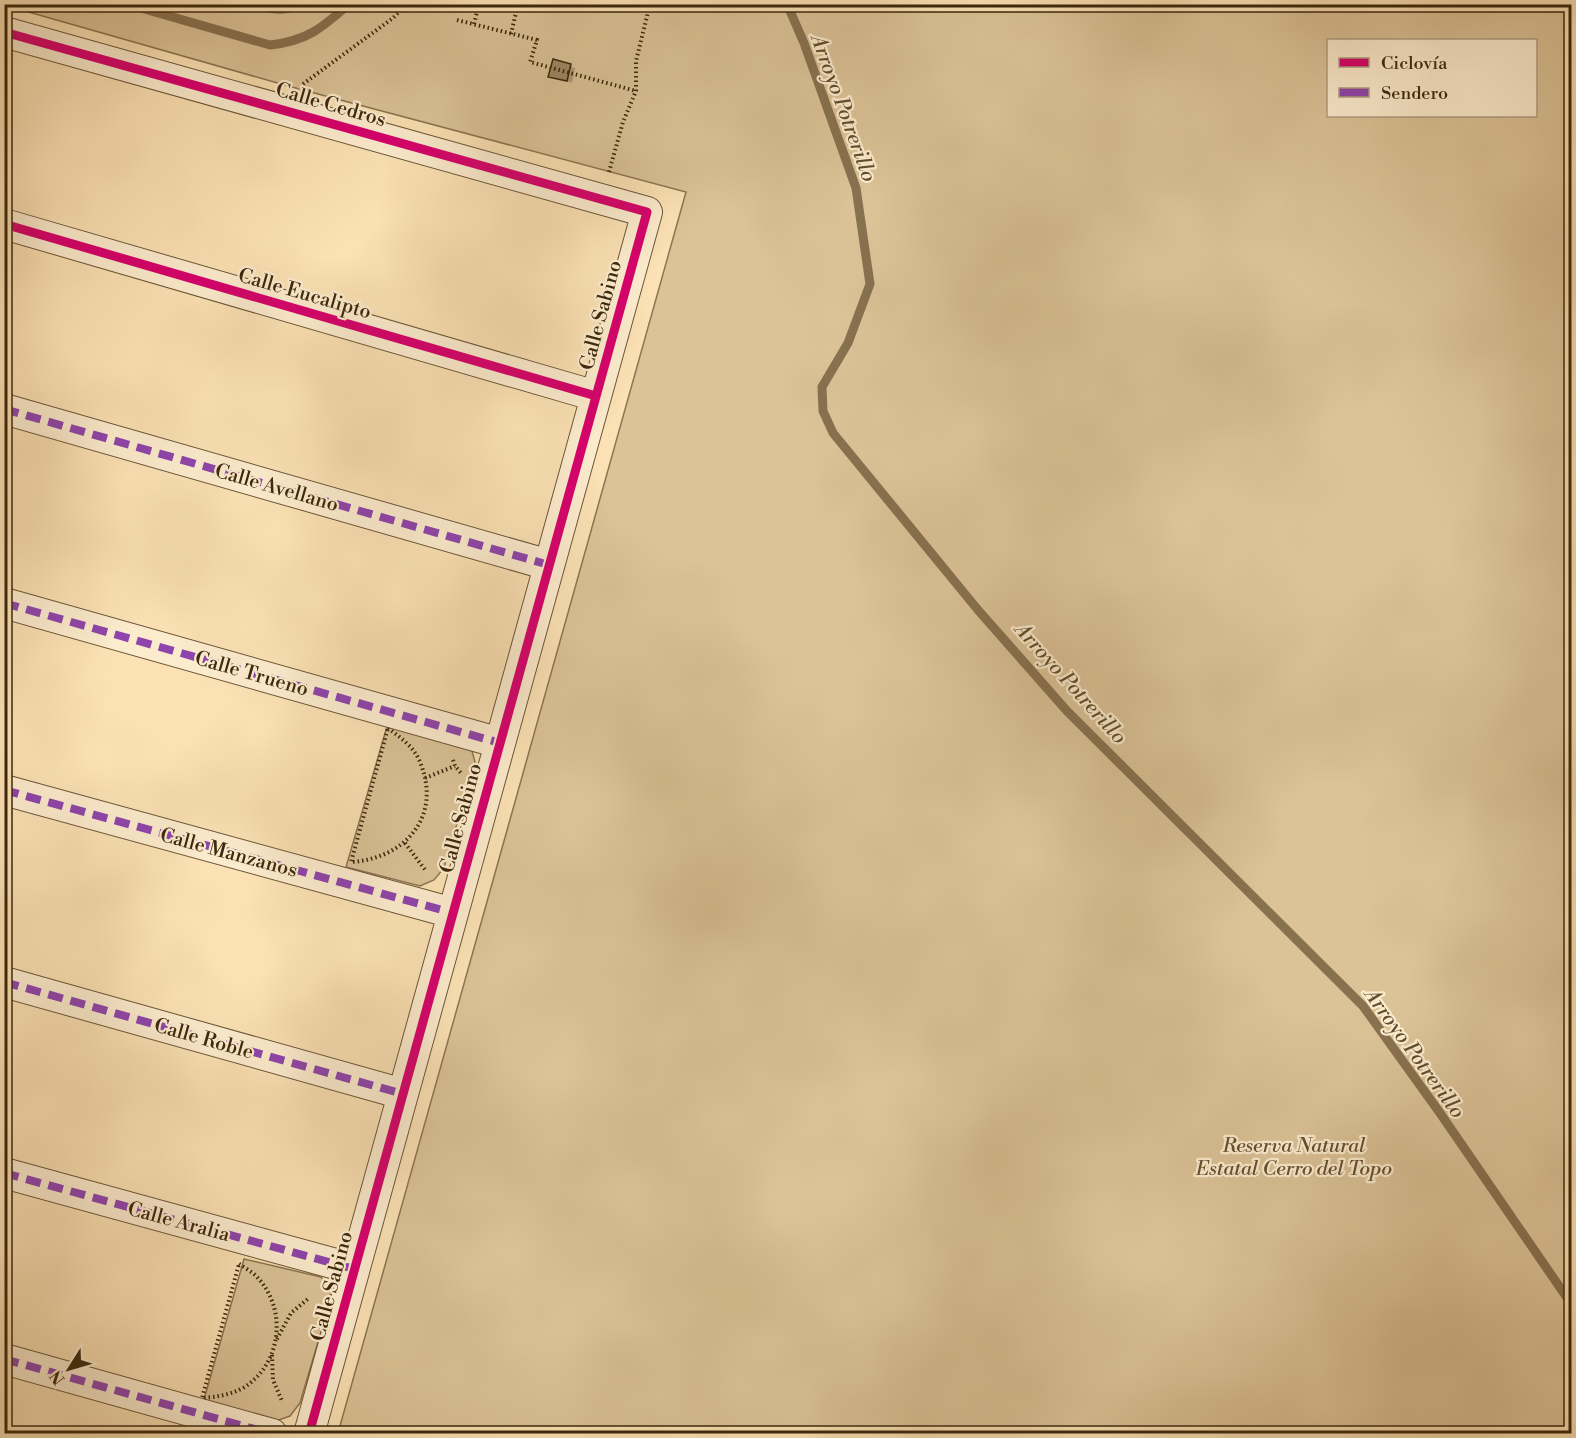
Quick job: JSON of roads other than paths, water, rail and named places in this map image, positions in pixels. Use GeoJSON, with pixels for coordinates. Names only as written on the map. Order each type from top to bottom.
{"type":"FeatureCollection","features":[{"type":"Feature","properties":{"kind":"street","name":"Calle Cedros"},"geometry":{"type":"LineString","coordinates":[[4,32],[647,212]]}},
{"type":"Feature","properties":{"kind":"street","name":"Calle Sabino"},"geometry":{"type":"LineString","coordinates":[[309,1434],[647,212]]}},
{"type":"Feature","properties":{"kind":"street","name":"Calle Eucalipto"},"geometry":{"type":"LineString","coordinates":[[4,224],[596,396]]}},
{"type":"Feature","properties":{"kind":"street","name":"Calle Avellano"},"geometry":{"type":"LineString","coordinates":[[4,409],[549,565]]}},
{"type":"Feature","properties":{"kind":"street","name":"Calle Trueno"},"geometry":{"type":"LineString","coordinates":[[4,603],[500,743]]}},
{"type":"Feature","properties":{"kind":"street","name":"Calle Manzanos"},"geometry":{"type":"LineString","coordinates":[[4,790],[453,913]]}},
{"type":"Feature","properties":{"kind":"street","name":"Calle Roble"},"geometry":{"type":"LineString","coordinates":[[4,982],[403,1094]]}},
{"type":"Feature","properties":{"kind":"street","name":"Calle Aralia"},"geometry":{"type":"LineString","coordinates":[[4,1173],[354,1269]]}},
{"type":"Feature","properties":{"kind":"street"},"geometry":{"type":"LineString","coordinates":[[4,1359],[272,1434]]}},
{"type":"Feature","properties":{"kind":"waterway","name":"Arroyo Potrerillo"},"geometry":{"type":"LineString","coordinates":[[127,4],[270,45],[304,37],[349,4]]}},
{"type":"Feature","properties":{"kind":"waterway","name":"Arroyo Potrerillo"},"geometry":{"type":"LineString","coordinates":[[787,4],[804,43],[856,188],[870,284],[848,343],[822,387],[823,411],[833,433],[978,610],[1067,711],[1363,1006],[1440,1113],[1572,1305]]}},
{"type":"Feature","properties":{"kind":"park label","name":"Reserva Natural Estatal Cerro del Topo"},"geometry":{"type":"Point","coordinates":[1294,1156]}}]}
